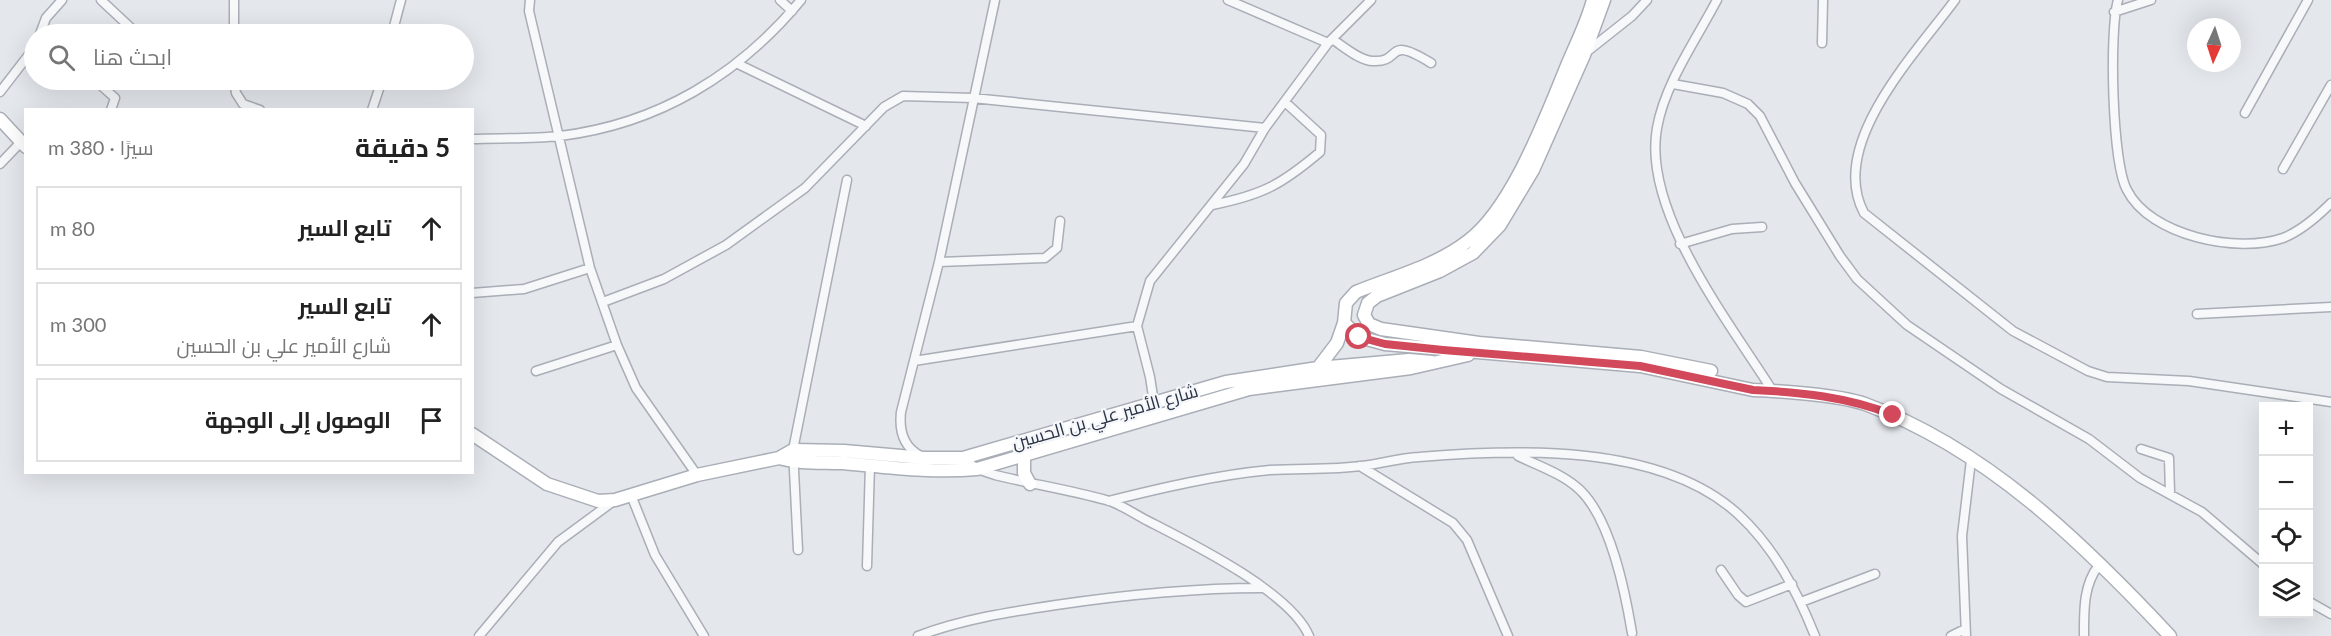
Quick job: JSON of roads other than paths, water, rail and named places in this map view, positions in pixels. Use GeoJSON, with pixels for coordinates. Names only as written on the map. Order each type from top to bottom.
{"type":"FeatureCollection","features":[{"type":"Feature","properties":{"kind":"street"},"geometry":{"type":"LineString","coordinates":[[44,24],[46,18],[62,0]]}},
{"type":"Feature","properties":{"kind":"street"},"geometry":{"type":"LineString","coordinates":[[101,0],[127,24]]}},
{"type":"Feature","properties":{"kind":"street"},"geometry":{"type":"LineString","coordinates":[[234,0],[234,24]]}},
{"type":"Feature","properties":{"kind":"street"},"geometry":{"type":"LineString","coordinates":[[395,24],[401,0]]}},
{"type":"Feature","properties":{"kind":"street"},"geometry":{"type":"LineString","coordinates":[[530,0],[529,11],[590,268],[617,345],[636,388],[697,475]]}},
{"type":"Feature","properties":{"kind":"street"},"geometry":{"type":"LineString","coordinates":[[780,0],[792,10]]}},
{"type":"Feature","properties":{"kind":"street"},"geometry":{"type":"LineString","coordinates":[[474,139],[558,136],[585,132],[685,98],[738,64],[801,0]]}},
{"type":"Feature","properties":{"kind":"street"},"geometry":{"type":"LineString","coordinates":[[924,459],[904,442],[900,422],[939,262],[995,0]]}},
{"type":"Feature","properties":{"kind":"street"},"geometry":{"type":"LineString","coordinates":[[1228,0],[1330,41],[1370,61],[1382,61],[1398,49],[1404,48],[1431,63]]}},
{"type":"Feature","properties":{"kind":"street"},"geometry":{"type":"LineString","coordinates":[[1156,416],[1152,402],[1150,376],[1137,326],[1150,281],[1244,164],[1265,128],[1330,41],[1371,0]]}},
{"type":"Feature","properties":{"kind":"street"},"geometry":{"type":"LineString","coordinates":[[1477,348],[1381,328],[1366,321],[1365,310],[1377,296],[1440,271],[1473,253],[1490,238],[1515,203],[1533,170],[1566,83],[1593,0]]}},
{"type":"Feature","properties":{"kind":"street"},"geometry":{"type":"LineString","coordinates":[[1318,368],[1337,343],[1344,323],[1346,303],[1356,292],[1450,252],[1469,241],[1488,223],[1584,55],[1604,0]]}},
{"type":"Feature","properties":{"kind":"street"},"geometry":{"type":"LineString","coordinates":[[1584,55],[1632,16],[1647,0]]}},
{"type":"Feature","properties":{"kind":"street"},"geometry":{"type":"LineString","coordinates":[[1716,0],[1673,84],[1659,119],[1655,144],[1663,196],[1680,244],[1771,390]]}},
{"type":"Feature","properties":{"kind":"street"},"geometry":{"type":"LineString","coordinates":[[1822,0],[1822,43]]}},
{"type":"Feature","properties":{"kind":"street"},"geometry":{"type":"LineString","coordinates":[[1955,0],[1913,54],[1877,109],[1857,166],[1856,194],[1864,213],[1887,234],[2013,331],[2028,341],[2099,375],[2189,381],[2331,402]]}},
{"type":"Feature","properties":{"kind":"street"},"geometry":{"type":"LineString","coordinates":[[2118,0],[2114,12],[2113,69],[2119,167],[2127,190],[2141,210],[2150,218],[2176,231],[2217,240],[2251,243],[2270,241],[2295,232],[2331,203]]}},
{"type":"Feature","properties":{"kind":"street"},"geometry":{"type":"LineString","coordinates":[[2114,12],[2151,0]]}},
{"type":"Feature","properties":{"kind":"street"},"geometry":{"type":"LineString","coordinates":[[2245,113],[2308,0]]}},
{"type":"Feature","properties":{"kind":"street"},"geometry":{"type":"LineString","coordinates":[[0,92],[24,61]]}},
{"type":"Feature","properties":{"kind":"street"},"geometry":{"type":"LineString","coordinates":[[738,64],[866,126]]}},
{"type":"Feature","properties":{"kind":"street"},"geometry":{"type":"LineString","coordinates":[[1673,84],[1723,93],[1748,104],[1760,116],[1795,183],[1840,256],[1857,279],[1907,325],[2001,389],[2089,439],[2140,478],[2202,512],[2263,564]]}},
{"type":"Feature","properties":{"kind":"street"},"geometry":{"type":"LineString","coordinates":[[2283,169],[2331,86]]}},
{"type":"Feature","properties":{"kind":"street"},"geometry":{"type":"LineString","coordinates":[[106,90],[115,98],[112,108]]}},
{"type":"Feature","properties":{"kind":"street"},"geometry":{"type":"LineString","coordinates":[[236,90],[243,104],[254,108]]}},
{"type":"Feature","properties":{"kind":"street"},"geometry":{"type":"LineString","coordinates":[[373,108],[379,90]]}},
{"type":"Feature","properties":{"kind":"street"},"geometry":{"type":"LineString","coordinates":[[603,302],[664,279],[726,245],[805,188],[893,100],[903,96],[973,98],[1265,128]]}},
{"type":"Feature","properties":{"kind":"street"},"geometry":{"type":"LineString","coordinates":[[1212,205],[1246,198],[1286,180],[1320,152],[1321,135],[1285,102]]}},
{"type":"Feature","properties":{"kind":"street"},"geometry":{"type":"LineString","coordinates":[[0,120],[23,145],[0,164]]}},
{"type":"Feature","properties":{"kind":"street"},"geometry":{"type":"LineString","coordinates":[[798,550],[794,456],[847,180]]}},
{"type":"Feature","properties":{"kind":"street"},"geometry":{"type":"LineString","coordinates":[[939,262],[1045,258],[1057,248],[1060,221]]}},
{"type":"Feature","properties":{"kind":"street"},"geometry":{"type":"LineString","coordinates":[[1680,244],[1732,229],[1762,227]]}},
{"type":"Feature","properties":{"kind":"street"},"geometry":{"type":"LineString","coordinates":[[474,293],[525,289],[590,268]]}},
{"type":"Feature","properties":{"kind":"street"},"geometry":{"type":"LineString","coordinates":[[2196,314],[2331,307]]}},
{"type":"Feature","properties":{"kind":"street"},"geometry":{"type":"LineString","coordinates":[[1344,323],[1359,337],[1367,340],[1477,348]]}},
{"type":"Feature","properties":{"kind":"street"},"geometry":{"type":"LineString","coordinates":[[914,361],[1137,326]]}},
{"type":"Feature","properties":{"kind":"street"},"geometry":{"type":"LineString","coordinates":[[536,371],[617,345]]}},
{"type":"Feature","properties":{"kind":"street","name":"شارع الأمير علي بن الحسين"},"geometry":{"type":"LineString","coordinates":[[794,456],[949,471],[976,468],[1024,456],[1249,389],[1398,370],[1477,348],[1640,366],[1753,390],[1771,390],[1863,403],[1909,421],[2026,498],[2065,531],[2170,636]]}},
{"type":"Feature","properties":{"kind":"street","name":"شارع الأمير علي بن الحسين"},"geometry":{"type":"LineString","coordinates":[[474,435],[527,472],[555,488],[598,501],[615,500],[697,475],[794,456],[844,451],[924,459],[963,458],[1226,382],[1318,368],[1409,360],[1432,362]]}},
{"type":"Feature","properties":{"kind":"street"},"geometry":{"type":"LineString","coordinates":[[2141,448],[2165,455],[2171,461],[2170,493]]}},
{"type":"Feature","properties":{"kind":"street"},"geometry":{"type":"LineString","coordinates":[[1513,454],[1563,477],[1587,498],[1613,553],[1632,633]]}},
{"type":"Feature","properties":{"kind":"street"},"geometry":{"type":"LineString","coordinates":[[1109,501],[1159,489],[1268,470],[1360,466],[1419,457],[1513,454],[1574,456],[1627,462],[1675,477],[1717,498],[1737,513],[1758,534],[1792,584],[1815,636]]}},
{"type":"Feature","properties":{"kind":"street"},"geometry":{"type":"LineString","coordinates":[[1024,456],[1024,473],[1030,484]]}},
{"type":"Feature","properties":{"kind":"street"},"geometry":{"type":"LineString","coordinates":[[963,458],[976,468],[1030,484],[1109,501],[1179,534],[1219,557],[1291,610],[1305,627],[1309,636]]}},
{"type":"Feature","properties":{"kind":"street"},"geometry":{"type":"LineString","coordinates":[[1952,636],[1965,633],[1962,536],[1971,460]]}},
{"type":"Feature","properties":{"kind":"street"},"geometry":{"type":"LineString","coordinates":[[867,566],[870,465]]}},
{"type":"Feature","properties":{"kind":"street"},"geometry":{"type":"LineString","coordinates":[[1360,466],[1432,508],[1461,532],[1472,551],[1508,636]]}},
{"type":"Feature","properties":{"kind":"street"},"geometry":{"type":"LineString","coordinates":[[631,495],[655,555],[704,636]]}},
{"type":"Feature","properties":{"kind":"street"},"geometry":{"type":"LineString","coordinates":[[479,636],[558,542],[615,500]]}},
{"type":"Feature","properties":{"kind":"street"},"geometry":{"type":"LineString","coordinates":[[2084,636],[2087,587],[2091,575],[2099,565]]}},
{"type":"Feature","properties":{"kind":"street"},"geometry":{"type":"LineString","coordinates":[[1721,570],[1738,595],[1746,602],[1792,584]]}},
{"type":"Feature","properties":{"kind":"street"},"geometry":{"type":"LineString","coordinates":[[1801,602],[1875,574]]}},
{"type":"Feature","properties":{"kind":"street"},"geometry":{"type":"LineString","coordinates":[[918,636],[982,617],[1084,601],[1176,591],[1262,588]]}},
{"type":"Feature","properties":{"kind":"street"},"geometry":{"type":"LineString","coordinates":[[2313,604],[2331,614]]}}]}
